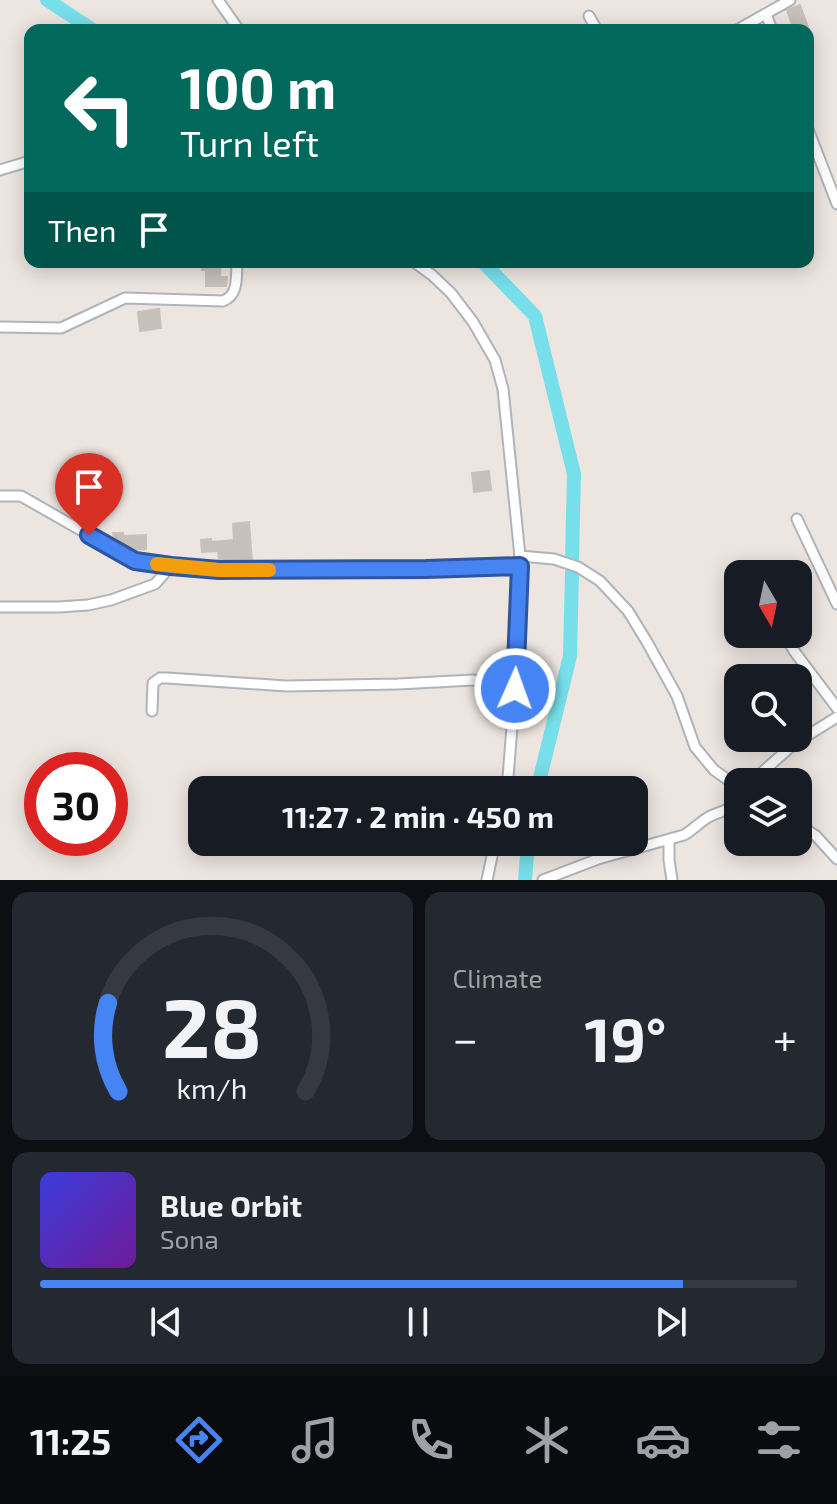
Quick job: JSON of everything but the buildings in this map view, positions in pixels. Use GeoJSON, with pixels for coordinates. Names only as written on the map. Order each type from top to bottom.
{"type":"FeatureCollection","features":[{"type":"Feature","properties":{"kind":"street"},"geometry":{"type":"LineString","coordinates":[[218,0],[235,24]]}},
{"type":"Feature","properties":{"kind":"street"},"geometry":{"type":"LineString","coordinates":[[748,24],[790,0]]}},
{"type":"Feature","properties":{"kind":"street"},"geometry":{"type":"LineString","coordinates":[[766,14],[770,24]]}},
{"type":"Feature","properties":{"kind":"street"},"geometry":{"type":"LineString","coordinates":[[589,16],[594,24]]}},
{"type":"Feature","properties":{"kind":"street"},"geometry":{"type":"LineString","coordinates":[[814,145],[837,204]]}},
{"type":"Feature","properties":{"kind":"street"},"geometry":{"type":"LineString","coordinates":[[0,170],[24,163]]}},
{"type":"Feature","properties":{"kind":"street"},"geometry":{"type":"LineString","coordinates":[[0,327],[61,328],[125,298],[223,301],[233,295],[236,268]]}},
{"type":"Feature","properties":{"kind":"street"},"geometry":{"type":"LineString","coordinates":[[422,268],[451,293],[473,322],[495,360],[503,389],[520,561],[508,776]]}},
{"type":"Feature","properties":{"kind":"street"},"geometry":{"type":"LineString","coordinates":[[0,496],[21,496],[135,561],[171,566],[219,570],[426,569],[554,559],[578,567],[600,581],[628,611],[677,696],[695,747],[724,777]]}},
{"type":"Feature","properties":{"kind":"street"},"geometry":{"type":"LineString","coordinates":[[797,519],[837,604]]}},
{"type":"Feature","properties":{"kind":"street"},"geometry":{"type":"LineString","coordinates":[[0,607],[59,607],[111,600],[155,584],[171,566]]}},
{"type":"Feature","properties":{"kind":"street"},"geometry":{"type":"LineString","coordinates":[[792,648],[837,708]]}},
{"type":"Feature","properties":{"kind":"street"},"geometry":{"type":"LineString","coordinates":[[152,711],[153,683],[160,678],[286,686],[473,680],[515,689]]}},
{"type":"Feature","properties":{"kind":"street"},"geometry":{"type":"LineString","coordinates":[[767,768],[794,744],[837,717]]}},
{"type":"Feature","properties":{"kind":"street"},"geometry":{"type":"LineString","coordinates":[[543,880],[598,859],[669,840],[694,829],[708,817],[724,812]]}},
{"type":"Feature","properties":{"kind":"street"},"geometry":{"type":"LineString","coordinates":[[812,833],[837,859]]}},
{"type":"Feature","properties":{"kind":"street"},"geometry":{"type":"LineString","coordinates":[[669,840],[672,880]]}},
{"type":"Feature","properties":{"kind":"street"},"geometry":{"type":"LineString","coordinates":[[487,880],[492,856]]}},
{"type":"Feature","properties":{"kind":"waterway"},"geometry":{"type":"LineString","coordinates":[[47,0],[84,24]]}},
{"type":"Feature","properties":{"kind":"waterway"},"geometry":{"type":"LineString","coordinates":[[489,268],[535,316],[574,474],[572,558]]}},
{"type":"Feature","properties":{"kind":"waterway"},"geometry":{"type":"LineString","coordinates":[[540,776],[570,656],[572,572]]}},
{"type":"Feature","properties":{"kind":"waterway"},"geometry":{"type":"LineString","coordinates":[[525,880],[527,856]]}},
{"type":"Feature","properties":{"kind":"slow traffic"},"geometry":{"type":"LineString","coordinates":[[157,564],[219,570],[269,570]]}},
{"type":"Feature","properties":{"kind":"route"},"geometry":{"type":"LineString","coordinates":[[89,535],[135,561],[219,570],[520,566],[515,689]]}}]}
